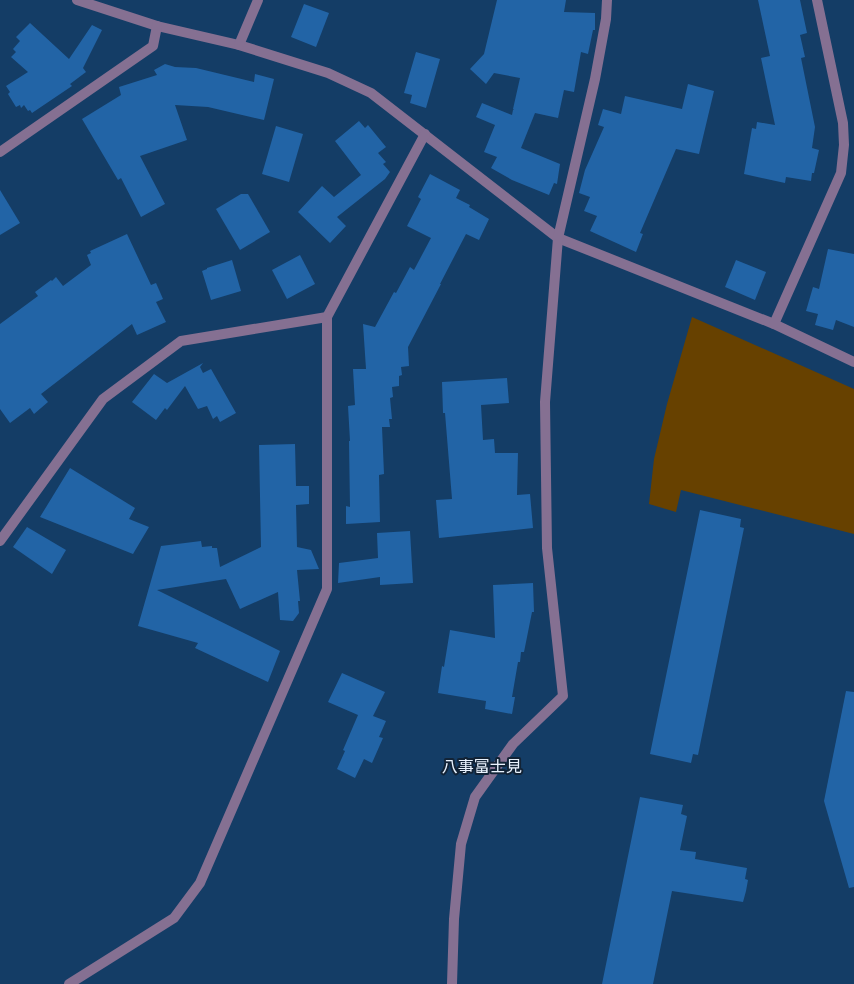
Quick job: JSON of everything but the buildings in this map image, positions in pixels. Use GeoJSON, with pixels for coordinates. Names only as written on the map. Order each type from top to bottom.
{"type":"FeatureCollection","features":[{"type":"Feature","properties":{"kind":"street"},"geometry":{"type":"LineString","coordinates":[[77,0],[157,26],[239,45],[328,73],[371,93],[558,238],[774,324],[854,362]]}},
{"type":"Feature","properties":{"kind":"street"},"geometry":{"type":"LineString","coordinates":[[239,45],[258,0]]}},
{"type":"Feature","properties":{"kind":"street"},"geometry":{"type":"LineString","coordinates":[[452,984],[454,919],[461,844],[475,797],[513,744],[563,696],[547,548],[545,402],[558,238],[595,79],[606,19],[607,0]]}},
{"type":"Feature","properties":{"kind":"street"},"geometry":{"type":"LineString","coordinates":[[774,324],[841,173],[844,145],[843,122],[817,0]]}},
{"type":"Feature","properties":{"kind":"street"},"geometry":{"type":"LineString","coordinates":[[0,152],[153,46],[157,26]]}},
{"type":"Feature","properties":{"kind":"street"},"geometry":{"type":"LineString","coordinates":[[69,984],[174,918],[200,883],[327,589],[327,317],[424,134]]}},
{"type":"Feature","properties":{"kind":"street"},"geometry":{"type":"LineString","coordinates":[[0,541],[103,399],[181,341],[327,317]]}},
{"type":"Feature","properties":{"kind":"shaded area"},"geometry":{"type":"Polygon","coordinates":[[[692,317],[854,389],[854,534],[681,490],[676,512],[649,504],[654,459],[667,404],[692,317]]]}},
{"type":"Feature","properties":{"kind":"district","name":"八事富士見"},"geometry":{"type":"Point","coordinates":[482,766]}}]}
